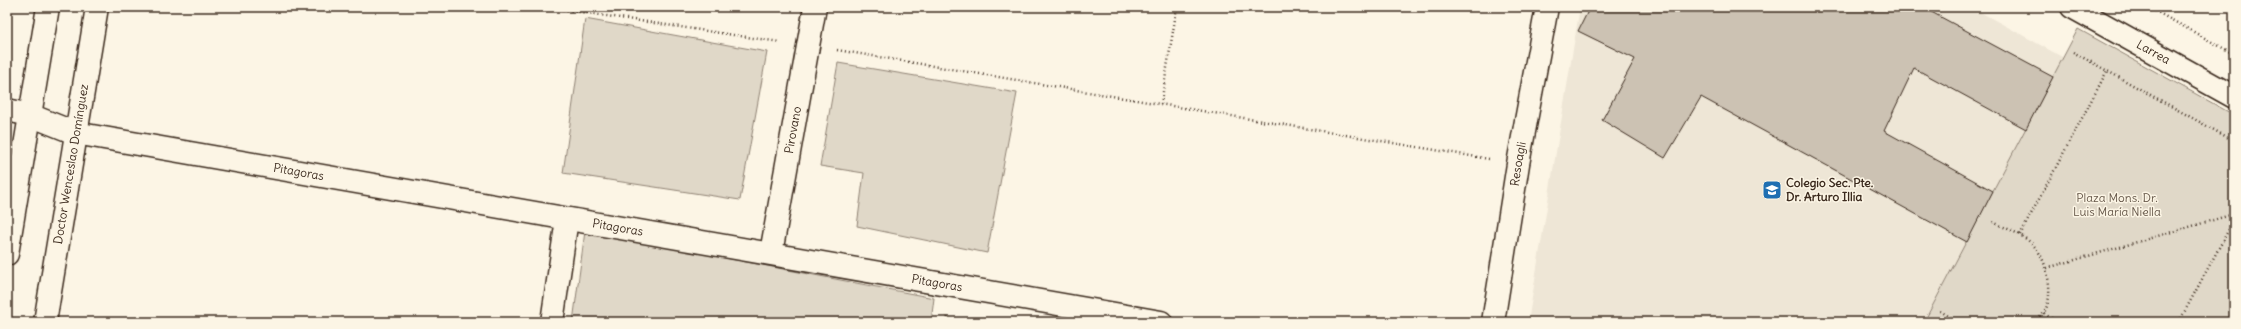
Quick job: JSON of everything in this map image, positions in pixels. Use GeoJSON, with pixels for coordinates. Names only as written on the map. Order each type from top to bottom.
{"type":"FeatureCollection","features":[{"type":"Feature","properties":{"kind":"street"},"geometry":{"type":"LineString","coordinates":[[7,254],[48,7]]}},
{"type":"Feature","properties":{"kind":"street","name":"Doctor Wenceslao Domínguez"},"geometry":{"type":"LineString","coordinates":[[45,322],[97,7]]}},
{"type":"Feature","properties":{"kind":"street","name":"Pirovano"},"geometry":{"type":"LineString","coordinates":[[772,253],[815,7]]}},
{"type":"Feature","properties":{"kind":"street","name":"Resoagli"},"geometry":{"type":"LineString","coordinates":[[1493,322],[1518,164],[1547,7]]}},
{"type":"Feature","properties":{"kind":"street","name":"Larrea"},"geometry":{"type":"LineString","coordinates":[[2072,7],[2234,97]]}},
{"type":"Feature","properties":{"kind":"street","name":"Pitagoras"},"geometry":{"type":"LineString","coordinates":[[7,110],[30,115],[75,133],[567,219],[772,253],[944,286],[1161,322]]}},
{"type":"Feature","properties":{"kind":"street"},"geometry":{"type":"LineString","coordinates":[[552,322],[567,219]]}},
{"type":"Feature","properties":{"kind":"path"},"geometry":{"type":"LineString","coordinates":[[547,7],[808,46],[1518,164]]}},
{"type":"Feature","properties":{"kind":"path"},"geometry":{"type":"LineString","coordinates":[[1161,104],[1177,7]]}},
{"type":"Feature","properties":{"kind":"path"},"geometry":{"type":"LineString","coordinates":[[2148,7],[2234,54]]}},
{"type":"Feature","properties":{"kind":"path"},"geometry":{"type":"LineString","coordinates":[[2230,52],[2234,44]]}},
{"type":"Feature","properties":{"kind":"path"},"geometry":{"type":"LineString","coordinates":[[2073,52],[2234,141]]}},
{"type":"Feature","properties":{"kind":"path"},"geometry":{"type":"LineString","coordinates":[[2020,235],[2107,71]]}},
{"type":"Feature","properties":{"kind":"path"},"geometry":{"type":"LineString","coordinates":[[2047,268],[2234,214]]}},
{"type":"Feature","properties":{"kind":"path"},"geometry":{"type":"LineString","coordinates":[[2180,322],[2234,220]]}},
{"type":"Feature","properties":{"kind":"path"},"geometry":{"type":"LineString","coordinates":[[1994,222],[2020,235],[2036,247],[2047,268],[2050,292],[2044,314],[2034,322]]}},
{"type":"Feature","properties":{"kind":"path"},"geometry":{"type":"LineString","coordinates":[[1940,311],[1959,322]]}},
{"type":"Feature","properties":{"kind":"path"},"geometry":{"type":"LineString","coordinates":[[2044,314],[2059,322]]}},
{"type":"Feature","properties":{"kind":"shaded area","name":"Colegio Sec. Pte. Dr. Arturo Illia"},"geometry":{"type":"Polygon","coordinates":[[[1580,7],[1971,7],[2064,58],[1924,322],[1528,322],[1580,7]]]}},
{"type":"Feature","properties":{"kind":"green space"},"geometry":{"type":"Polygon","coordinates":[[[585,19],[767,52],[740,200],[563,173],[585,19]]]}},
{"type":"Feature","properties":{"kind":"green space","name":"Plaza Mons. Dr. Luis María Niella"},"geometry":{"type":"Polygon","coordinates":[[[2078,29],[2234,115],[2234,322],[1924,322],[2078,29]]]}},
{"type":"Feature","properties":{"kind":"green space"},"geometry":{"type":"Polygon","coordinates":[[[838,63],[1017,93],[987,253],[857,226],[864,173],[820,166],[838,63]]]}},
{"type":"Feature","properties":{"kind":"green space"},"geometry":{"type":"Polygon","coordinates":[[[585,231],[934,298],[931,322],[573,322],[585,231]]]}},
{"type":"Feature","properties":{"kind":"building","name":"Colegio Sec. Pte. Dr. Arturo Illia"},"geometry":{"type":"Polygon","coordinates":[[[1590,7],[1922,7],[2053,77],[2026,129],[1914,68],[1884,131],[1993,191],[1967,242],[1701,97],[1665,158],[1602,120],[1635,59],[1578,31],[1590,7]]]}},
{"type":"Feature","properties":{"kind":"place","name":"Colegio Sec. Pte. Dr. Arturo Illia"},"geometry":{"type":"Point","coordinates":[1772,190]}}]}
